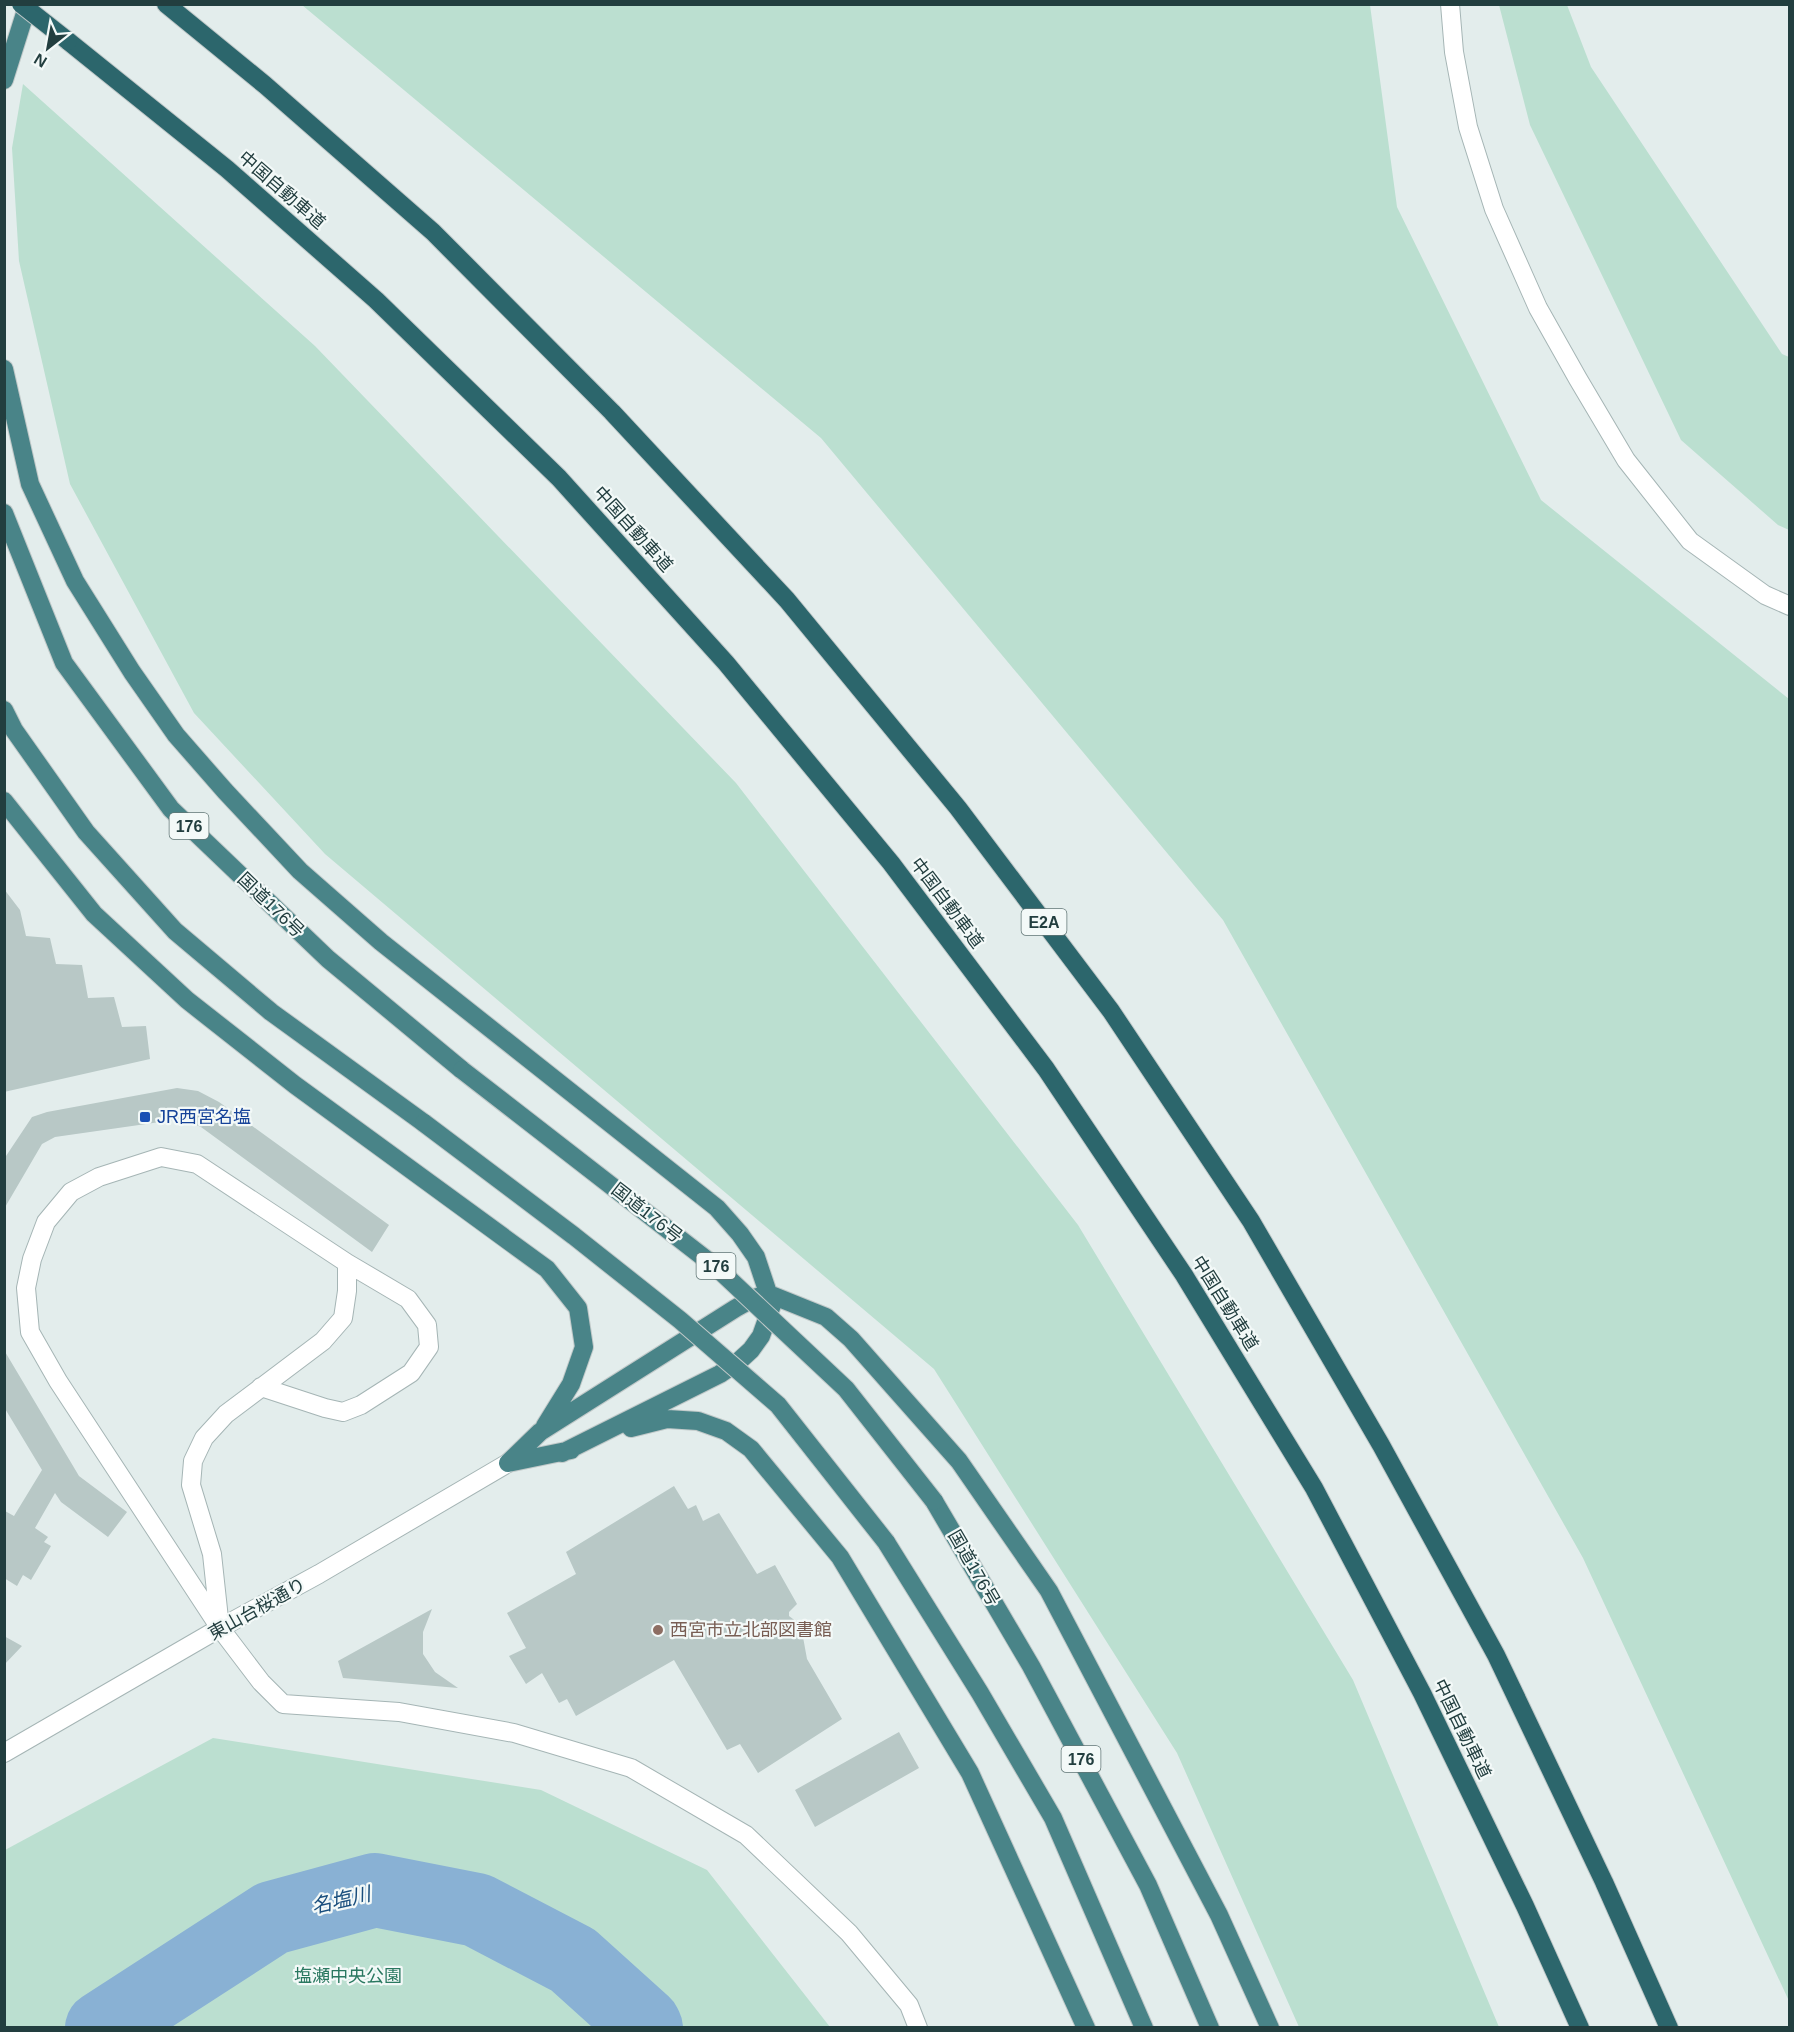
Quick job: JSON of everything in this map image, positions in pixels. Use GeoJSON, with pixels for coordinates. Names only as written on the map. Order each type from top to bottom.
{"type":"FeatureCollection","features":[{"type":"Feature","properties":{"kind":"highway","name":"中国自動車道"},"geometry":{"type":"LineString","coordinates":[[21,4],[227,169],[376,300],[559,478],[726,663],[891,863],[1059,1088],[1184,1275],[1314,1488],[1427,1704],[1525,1906],[1580,2028]]}},
{"type":"Feature","properties":{"kind":"highway"},"geometry":{"type":"LineString","coordinates":[[4,80],[28,4]]}},
{"type":"Feature","properties":{"kind":"highway","name":"E2A"},"geometry":{"type":"LineString","coordinates":[[166,4],[266,85],[433,232],[612,412],[794,609],[958,808],[1111,1011],[1251,1221],[1381,1445],[1496,1655],[1604,1882],[1669,2028]]}},
{"type":"Feature","properties":{"kind":"highway"},"geometry":{"type":"LineString","coordinates":[[4,369],[30,484],[75,581],[132,672],[176,735],[300,871],[373,935],[717,1208],[740,1234],[756,1257],[772,1305],[761,1336],[739,1361],[720,1374],[562,1453]]}},
{"type":"Feature","properties":{"kind":"highway","name":"国道176号"},"geometry":{"type":"LineString","coordinates":[[4,513],[64,663],[171,809],[328,959],[462,1070],[717,1267],[846,1389],[934,1500],[1031,1666],[1148,1885],[1210,2028]]}},
{"type":"Feature","properties":{"kind":"highway"},"geometry":{"type":"LineString","coordinates":[[4,710],[14,730],[86,832],[175,931],[271,1012],[574,1236],[680,1320],[777,1405],[886,1542],[980,1693],[1053,1818],[1144,2028]]}},
{"type":"Feature","properties":{"kind":"highway"},"geometry":{"type":"LineString","coordinates":[[4,801],[94,914],[187,1000],[295,1085],[547,1269],[578,1308],[584,1347],[571,1384],[540,1432]]}},
{"type":"Feature","properties":{"kind":"highway"},"geometry":{"type":"LineString","coordinates":[[508,1463],[540,1432],[754,1298],[769,1294],[826,1317],[851,1339],[959,1461],[1043,1582],[1219,1916],[1270,2028]]}},
{"type":"Feature","properties":{"kind":"highway"},"geometry":{"type":"LineString","coordinates":[[508,1463],[562,1453],[639,1425],[667,1419],[698,1421],[726,1431],[751,1449],[840,1557],[970,1773],[1086,2028]]}},
{"type":"Feature","properties":{"kind":"street"},"geometry":{"type":"LineString","coordinates":[[1450,4],[1454,52],[1468,127],[1494,209],[1538,308],[1578,379],[1626,460],[1690,541],[1765,595],[1790,606]]}},
{"type":"Feature","properties":{"kind":"street"},"geometry":{"type":"LineString","coordinates":[[261,1387],[343,1412],[362,1405],[411,1372],[429,1347],[427,1325],[408,1299],[347,1263],[197,1164],[161,1157],[99,1177],[71,1192],[46,1222],[32,1259],[26,1288],[30,1332],[58,1381],[220,1628],[261,1682],[283,1704],[399,1712],[514,1733],[631,1768],[746,1835],[849,1933],[909,2005],[918,2028]]}},
{"type":"Feature","properties":{"kind":"street"},"geometry":{"type":"LineString","coordinates":[[220,1628],[212,1554],[191,1485],[193,1461],[204,1438],[226,1414],[323,1341],[343,1318],[348,1291],[347,1263]]}},
{"type":"Feature","properties":{"kind":"street","name":"東山台桜通り"},"geometry":{"type":"LineString","coordinates":[[4,1753],[220,1628],[319,1574],[508,1463]]}},
{"type":"Feature","properties":{"kind":"green space"},"geometry":{"type":"Polygon","coordinates":[[[302,5],[1370,5],[1397,207],[1541,500],[1789,699],[1789,2001],[1583,1558],[1223,920],[821,438],[302,5]]]}},
{"type":"Feature","properties":{"kind":"green space"},"geometry":{"type":"Polygon","coordinates":[[[1499,5],[1567,5],[1591,67],[1782,354],[1789,357],[1789,530],[1778,525],[1681,440],[1530,125],[1499,5]]]}},
{"type":"Feature","properties":{"kind":"green space"},"geometry":{"type":"Polygon","coordinates":[[[23,84],[315,346],[736,783],[1078,1225],[1353,1680],[1499,2027],[1299,2027],[1177,1753],[934,1369],[325,854],[194,713],[70,484],[19,261],[12,148],[23,84]]]}},
{"type":"Feature","properties":{"kind":"green space","name":"塩瀬中央公園"},"geometry":{"type":"Polygon","coordinates":[[[213,1738],[541,1790],[707,1870],[830,2027],[5,2027],[5,1850],[213,1738]]]}},
{"type":"Feature","properties":{"kind":"building"},"geometry":{"type":"Polygon","coordinates":[[[4,889],[20,910],[26,936],[50,938],[56,964],[82,965],[88,998],[114,997],[122,1027],[146,1026],[150,1059],[4,1092],[4,889]]]}},
{"type":"Feature","properties":{"kind":"building"},"geometry":{"type":"Polygon","coordinates":[[[177,1088],[198,1091],[219,1102],[389,1225],[372,1252],[201,1127],[181,1119],[55,1137],[42,1144],[4,1209],[4,1159],[32,1117],[47,1112],[177,1088]]]}},
{"type":"Feature","properties":{"kind":"building"},"geometry":{"type":"Polygon","coordinates":[[[4,1350],[79,1476],[127,1512],[108,1537],[61,1502],[55,1493],[35,1528],[48,1537],[44,1542],[51,1546],[31,1580],[23,1575],[17,1586],[4,1578],[4,1512],[14,1516],[42,1470],[4,1407],[4,1350]]]}},
{"type":"Feature","properties":{"kind":"building","name":"西宮市立北部図書館"},"geometry":{"type":"Polygon","coordinates":[[[674,1486],[688,1509],[696,1505],[703,1521],[719,1513],[757,1574],[775,1565],[797,1604],[789,1612],[789,1616],[797,1622],[803,1637],[807,1659],[842,1719],[758,1773],[740,1744],[727,1750],[674,1660],[576,1716],[567,1699],[559,1703],[542,1673],[526,1684],[509,1656],[526,1648],[507,1613],[576,1574],[566,1552],[674,1486]]]}},
{"type":"Feature","properties":{"kind":"building"},"geometry":{"type":"Polygon","coordinates":[[[432,1609],[423,1632],[423,1654],[435,1672],[458,1688],[343,1678],[338,1661],[432,1609]]]}},
{"type":"Feature","properties":{"kind":"building"},"geometry":{"type":"Polygon","coordinates":[[[4,1636],[22,1646],[4,1665],[4,1636]]]}},
{"type":"Feature","properties":{"kind":"building"},"geometry":{"type":"Polygon","coordinates":[[[899,1732],[919,1768],[815,1827],[795,1790],[899,1732]]]}},
{"type":"Feature","properties":{"kind":"waterway","name":"名塩川"},"geometry":{"type":"LineString","coordinates":[[102,2028],[272,1918],[375,1890],[477,1910],[573,1960],[646,2028]]}},
{"type":"Feature","properties":{"kind":"place","name":"JR西宮名塩"},"geometry":{"type":"Point","coordinates":[145,1117]}},
{"type":"Feature","properties":{"kind":"place","name":"西宮市立北部図書館"},"geometry":{"type":"Point","coordinates":[658,1630]}}]}
